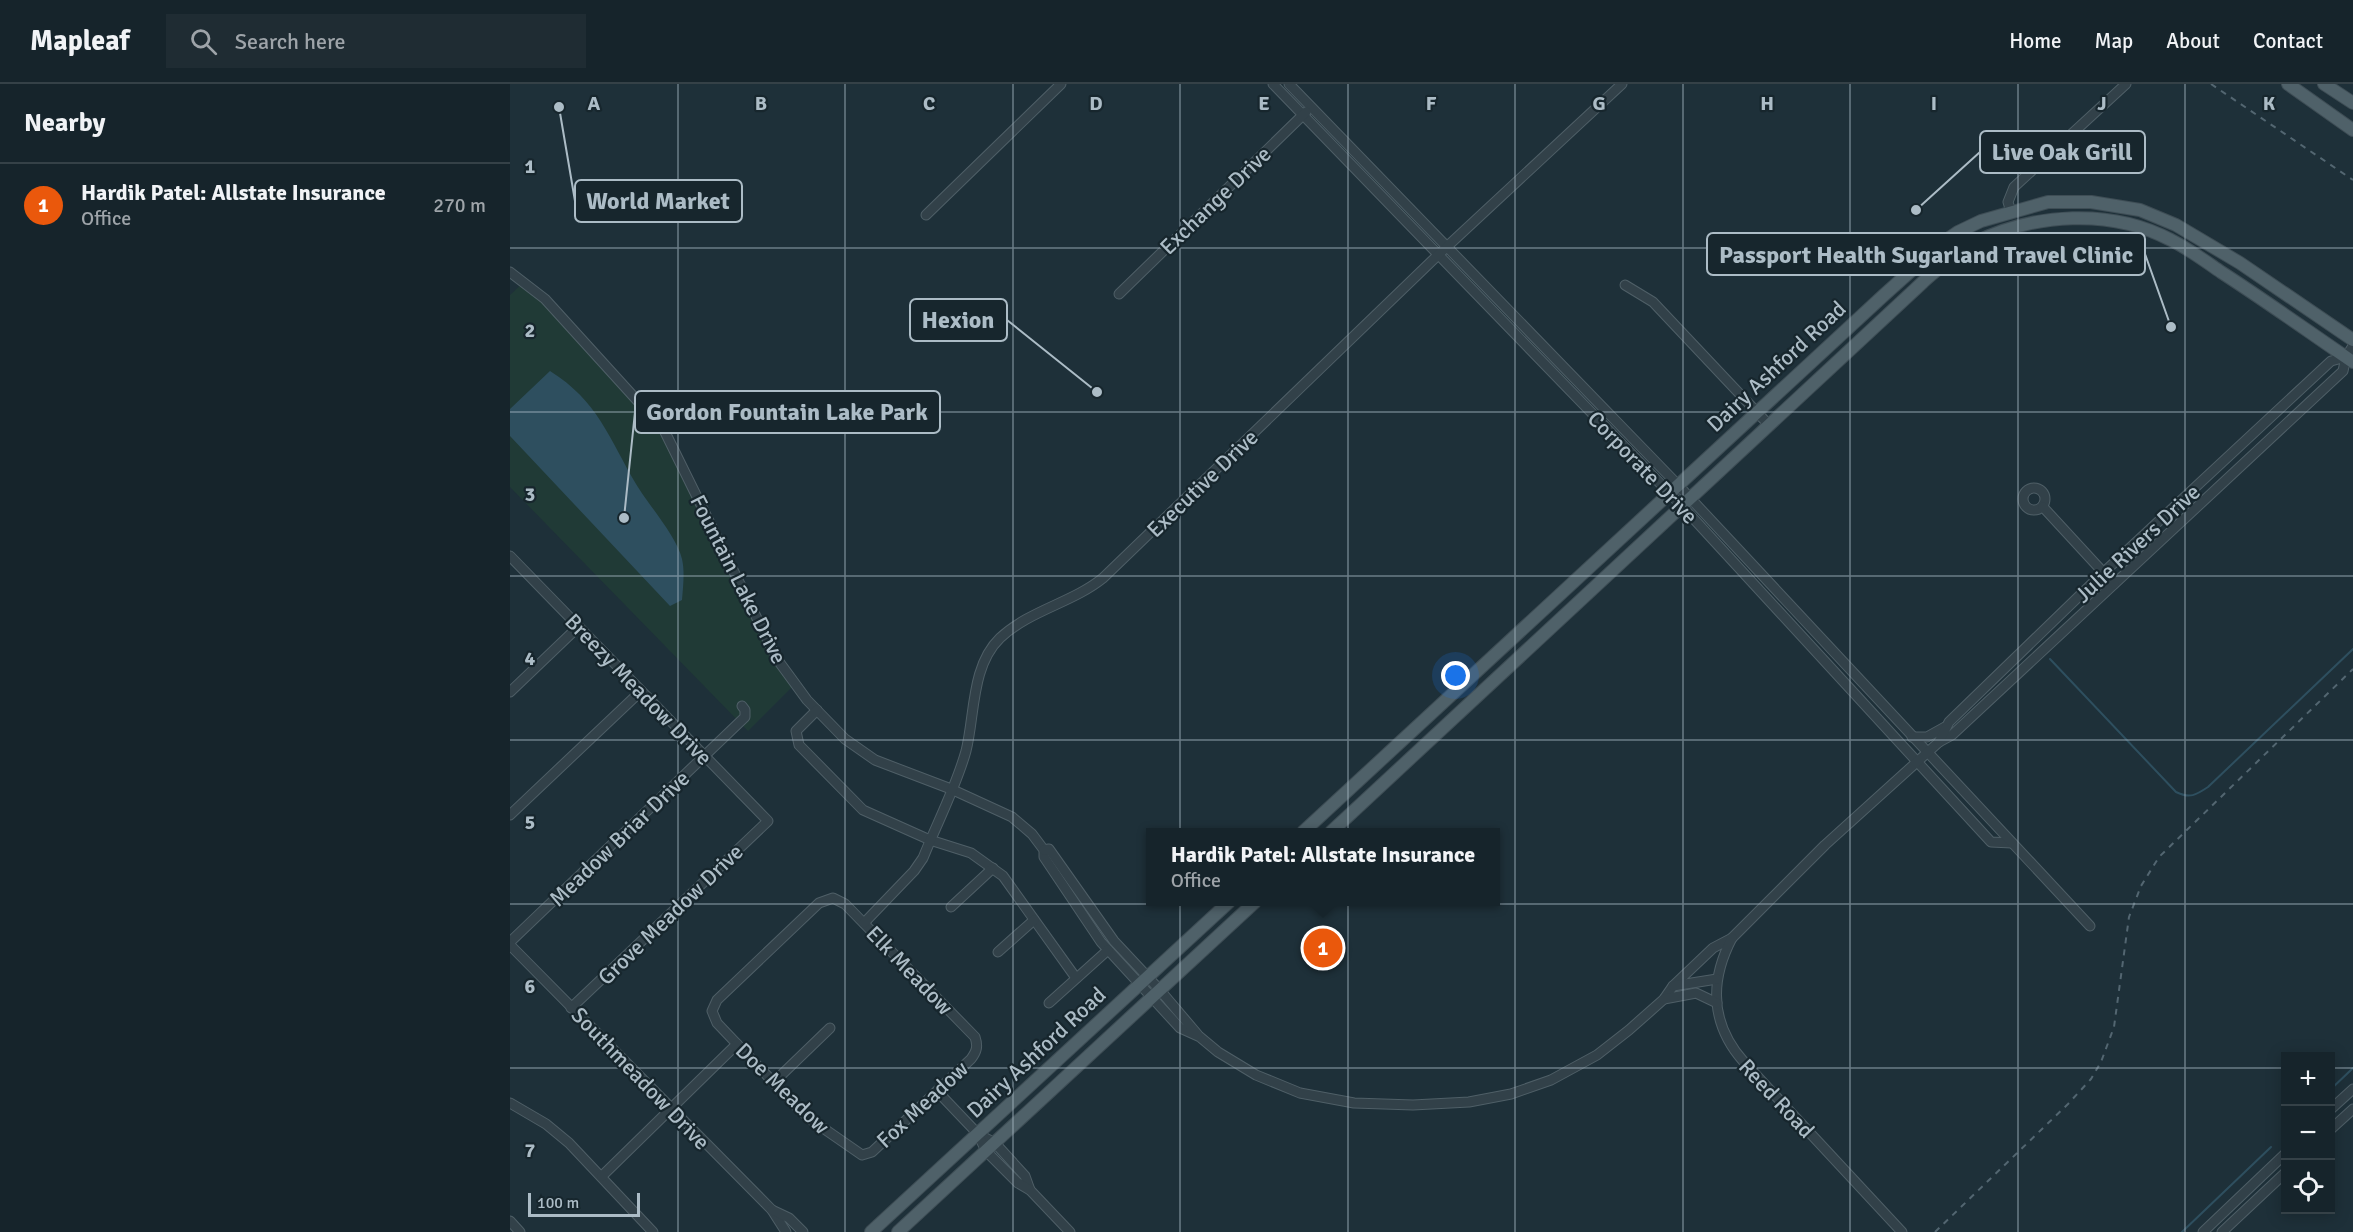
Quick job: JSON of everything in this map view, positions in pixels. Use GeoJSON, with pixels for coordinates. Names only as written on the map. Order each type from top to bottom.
{"type":"FeatureCollection","features":[{"type":"Feature","properties":{"kind":"main road"},"geometry":{"type":"LineString","coordinates":[[2288,84],[2353,130]]}},
{"type":"Feature","properties":{"kind":"main road"},"geometry":{"type":"LineString","coordinates":[[2325,84],[2353,103]]}},
{"type":"Feature","properties":{"kind":"main road","name":"Dairy Ashford Road"},"geometry":{"type":"LineString","coordinates":[[1307,828],[1884,295],[1958,232],[1981,221],[2048,202],[2091,202],[2140,210],[2176,225],[2240,264],[2353,340]]}},
{"type":"Feature","properties":{"kind":"main road","name":"Dairy Ashford Road"},"geometry":{"type":"LineString","coordinates":[[1336,828],[1923,282],[1962,251],[2009,228],[2092,217],[2133,225],[2170,239],[2350,359]]}},
{"type":"Feature","properties":{"kind":"main road"},"geometry":{"type":"LineString","coordinates":[[1912,270],[1923,282]]}},
{"type":"Feature","properties":{"kind":"main road"},"geometry":{"type":"LineString","coordinates":[[1884,295],[1896,307]]}},
{"type":"Feature","properties":{"kind":"main road"},"geometry":{"type":"LineString","coordinates":[[1422,722],[1436,736]]}},
{"type":"Feature","properties":{"kind":"main road"},"geometry":{"type":"LineString","coordinates":[[1362,778],[1376,792]]}},
{"type":"Feature","properties":{"kind":"main road","name":"Dairy Ashford Road"},"geometry":{"type":"LineString","coordinates":[[871,1232],[1225,906]]}},
{"type":"Feature","properties":{"kind":"main road","name":"Dairy Ashford Road"},"geometry":{"type":"LineString","coordinates":[[898,1232],[1251,906]]}},
{"type":"Feature","properties":{"kind":"main road"},"geometry":{"type":"LineString","coordinates":[[1062,1056],[1074,1068]]}},
{"type":"Feature","properties":{"kind":"street"},"geometry":{"type":"LineString","coordinates":[[926,215],[1061,84]]}},
{"type":"Feature","properties":{"kind":"street","name":"Corporate Drive"},"geometry":{"type":"LineString","coordinates":[[1273,84],[1615,437],[1674,489],[1806,622],[2090,926]]}},
{"type":"Feature","properties":{"kind":"street","name":"Corporate Drive"},"geometry":{"type":"LineString","coordinates":[[1289,84],[1624,429],[1674,489]]}},
{"type":"Feature","properties":{"kind":"street","name":"Executive Drive"},"geometry":{"type":"LineString","coordinates":[[864,923],[914,871],[930,840],[966,752],[982,668],[998,640],[1023,621],[1088,591],[1103,578],[1447,246],[1622,84]]}},
{"type":"Feature","properties":{"kind":"street"},"geometry":{"type":"LineString","coordinates":[[2011,212],[2008,202],[2014,187],[2126,84]]}},
{"type":"Feature","properties":{"kind":"street","name":"Exchange Drive"},"geometry":{"type":"LineString","coordinates":[[1119,294],[1312,106]]}},
{"type":"Feature","properties":{"kind":"street","name":"Fountain Lake Drive"},"geometry":{"type":"LineString","coordinates":[[510,272],[545,299],[664,430],[777,659],[817,710],[845,739],[875,760],[951,789],[1012,817],[1032,834],[1044,850],[1044,857],[1108,950],[1144,981]]}},
{"type":"Feature","properties":{"kind":"street"},"geometry":{"type":"LineString","coordinates":[[1625,285],[1653,302],[1769,425]]}},
{"type":"Feature","properties":{"kind":"street","name":"Julie Rivers Drive"},"geometry":{"type":"LineString","coordinates":[[1144,981],[1180,1028],[1200,1037],[1218,1052],[1256,1075],[1300,1093],[1354,1103],[1413,1105],[1469,1102],[1511,1094],[1551,1080],[1598,1055],[1664,999],[1673,986],[1713,948],[1732,938],[1825,845],[1939,742],[1952,735],[2343,371],[2350,359],[2353,346]]}},
{"type":"Feature","properties":{"kind":"street","name":"Julie Rivers Drive"},"geometry":{"type":"LineString","coordinates":[[1939,742],[1945,728],[2103,573],[2331,361],[2350,359]]}},
{"type":"Feature","properties":{"kind":"street"},"geometry":{"type":"LineString","coordinates":[[1615,437],[1624,429]]}},
{"type":"Feature","properties":{"kind":"street"},"geometry":{"type":"LineString","coordinates":[[2200,484],[2211,495]]}},
{"type":"Feature","properties":{"kind":"street","name":"Corporate Drive"},"geometry":{"type":"LineString","coordinates":[[1686,501],[1797,631],[1991,842],[2012,843]]}},
{"type":"Feature","properties":{"kind":"street"},"geometry":{"type":"LineString","coordinates":[[2043,507],[2114,584]]}},
{"type":"Feature","properties":{"kind":"street","name":"Breezy Meadow Drive"},"geometry":{"type":"LineString","coordinates":[[512,562],[768,820]]}},
{"type":"Feature","properties":{"kind":"street"},"geometry":{"type":"LineString","coordinates":[[2055,620],[2062,632]]}},
{"type":"Feature","properties":{"kind":"street"},"geometry":{"type":"LineString","coordinates":[[1797,631],[1806,622]]}},
{"type":"Feature","properties":{"kind":"street"},"geometry":{"type":"LineString","coordinates":[[510,692],[578,627]]}},
{"type":"Feature","properties":{"kind":"street"},"geometry":{"type":"LineString","coordinates":[[510,815],[641,691]]}},
{"type":"Feature","properties":{"kind":"street","name":"Meadow Briar Drive"},"geometry":{"type":"LineString","coordinates":[[510,944],[745,717],[745,710],[742,706]]}},
{"type":"Feature","properties":{"kind":"street"},"geometry":{"type":"LineString","coordinates":[[817,710],[796,731],[799,745],[863,810],[930,840],[971,853],[1003,876],[1076,978]]}},
{"type":"Feature","properties":{"kind":"street"},"geometry":{"type":"LineString","coordinates":[[1912,737],[1927,737],[1945,728]]}},
{"type":"Feature","properties":{"kind":"street"},"geometry":{"type":"LineString","coordinates":[[1943,788],[1952,779]]}},
{"type":"Feature","properties":{"kind":"street","name":"Grove Meadow Drive"},"geometry":{"type":"LineString","coordinates":[[571,1008],[768,820]]}},
{"type":"Feature","properties":{"kind":"street","name":"Fountain Lake Drive"},"geometry":{"type":"LineString","coordinates":[[1044,850],[1049,849],[1144,981]]}},
{"type":"Feature","properties":{"kind":"street"},"geometry":{"type":"LineString","coordinates":[[951,908],[993,868]]}},
{"type":"Feature","properties":{"kind":"street","name":"Elk Meadow"},"geometry":{"type":"LineString","coordinates":[[712,1011],[717,1000],[819,903],[833,898],[845,904],[975,1037],[977,1049]]}},
{"type":"Feature","properties":{"kind":"street"},"geometry":{"type":"LineString","coordinates":[[1077,908],[1086,902]]}},
{"type":"Feature","properties":{"kind":"street"},"geometry":{"type":"LineString","coordinates":[[999,952],[1034,920]]}},
{"type":"Feature","properties":{"kind":"street","name":"Reed Road"},"geometry":{"type":"LineString","coordinates":[[1732,938],[1720,965],[1717,979],[1717,1003],[1724,1032],[1735,1052],[1902,1232]]}},
{"type":"Feature","properties":{"kind":"street","name":"Southmeadow Drive"},"geometry":{"type":"LineString","coordinates":[[510,944],[772,1210],[786,1232]]}},
{"type":"Feature","properties":{"kind":"street"},"geometry":{"type":"LineString","coordinates":[[1049,1003],[1108,950]]}},
{"type":"Feature","properties":{"kind":"street"},"geometry":{"type":"LineString","coordinates":[[1673,986],[1717,979]]}},
{"type":"Feature","properties":{"kind":"street","name":"Julie Rivers Drive"},"geometry":{"type":"LineString","coordinates":[[1664,999],[1696,993],[1717,1003]]}},
{"type":"Feature","properties":{"kind":"street","name":"Doe Meadow"},"geometry":{"type":"LineString","coordinates":[[712,1011],[717,1023],[810,1119],[862,1155]]}},
{"type":"Feature","properties":{"kind":"street"},"geometry":{"type":"LineString","coordinates":[[774,1082],[830,1028]]}},
{"type":"Feature","properties":{"kind":"street"},"geometry":{"type":"LineString","coordinates":[[602,1176],[737,1044]]}},
{"type":"Feature","properties":{"kind":"street","name":"Fox Meadow"},"geometry":{"type":"LineString","coordinates":[[862,1155],[872,1152],[971,1059],[977,1049]]}},
{"type":"Feature","properties":{"kind":"street"},"geometry":{"type":"LineString","coordinates":[[2335,1106],[2353,1089]]}},
{"type":"Feature","properties":{"kind":"street"},"geometry":{"type":"LineString","coordinates":[[937,1091],[991,1147],[1018,1183],[1030,1190],[1070,1232]]}},
{"type":"Feature","properties":{"kind":"street"},"geometry":{"type":"LineString","coordinates":[[510,1103],[546,1124],[569,1143],[652,1232]]}},
{"type":"Feature","properties":{"kind":"street"},"geometry":{"type":"LineString","coordinates":[[2335,1126],[2353,1109]]}},
{"type":"Feature","properties":{"kind":"street"},"geometry":{"type":"LineString","coordinates":[[2203,1232],[2281,1158]]}},
{"type":"Feature","properties":{"kind":"street"},"geometry":{"type":"LineString","coordinates":[[2222,1232],[2281,1177]]}},
{"type":"Feature","properties":{"kind":"street","name":"Southmeadow Drive"},"geometry":{"type":"LineString","coordinates":[[772,1210],[789,1218],[803,1232]]}},
{"type":"Feature","properties":{"kind":"street"},"geometry":{"type":"LineString","coordinates":[[510,1223],[520,1232]]}},
{"type":"Feature","properties":{"kind":"green space"},"geometry":{"type":"Polygon","coordinates":[[[524,282],[664,430],[716,535],[795,684],[748,731],[510,487],[510,295],[524,282]]]}},
{"type":"Feature","properties":{"kind":"water"},"geometry":{"type":"Polygon","coordinates":[[[550,371],[580,395],[591,408],[610,436],[636,484],[674,541],[683,564],[682,600],[670,606],[510,436],[510,409],[550,371]]]}},
{"type":"Feature","properties":{"kind":"waterway"},"geometry":{"type":"LineString","coordinates":[[2050,659],[2176,792],[2189,796],[2208,787],[2353,649]]}},
{"type":"Feature","properties":{"kind":"waterway"},"geometry":{"type":"LineString","coordinates":[[2335,1085],[2353,1068]]}},
{"type":"Feature","properties":{"kind":"waterway"},"geometry":{"type":"LineString","coordinates":[[2182,1232],[2271,1147]]}},
{"type":"Feature","properties":{"kind":"railway"},"geometry":{"type":"LineString","coordinates":[[2211,84],[2353,180]]}},
{"type":"Feature","properties":{"kind":"railway"},"geometry":{"type":"LineString","coordinates":[[1935,1232],[2091,1079],[2101,1062],[2114,1027],[2129,917],[2141,886],[2159,857],[2353,669]]}},
{"type":"Feature","properties":{"kind":"place","name":"World Market"},"geometry":{"type":"Point","coordinates":[559,107]}},
{"type":"Feature","properties":{"kind":"place","name":"Live Oak Grill"},"geometry":{"type":"Point","coordinates":[1916,210]}},
{"type":"Feature","properties":{"kind":"place","name":"Passport Health Sugarland Travel Clinic"},"geometry":{"type":"Point","coordinates":[2171,327]}},
{"type":"Feature","properties":{"kind":"place","name":"Hexion"},"geometry":{"type":"Point","coordinates":[1097,392]}},
{"type":"Feature","properties":{"kind":"place","name":"Gordon Fountain Lake Park"},"geometry":{"type":"Point","coordinates":[624,518]}},
{"type":"Feature","properties":{"kind":"place","name":"Hardik Patel: Allstate Insurance"},"geometry":{"type":"Point","coordinates":[1323,948]}}]}
